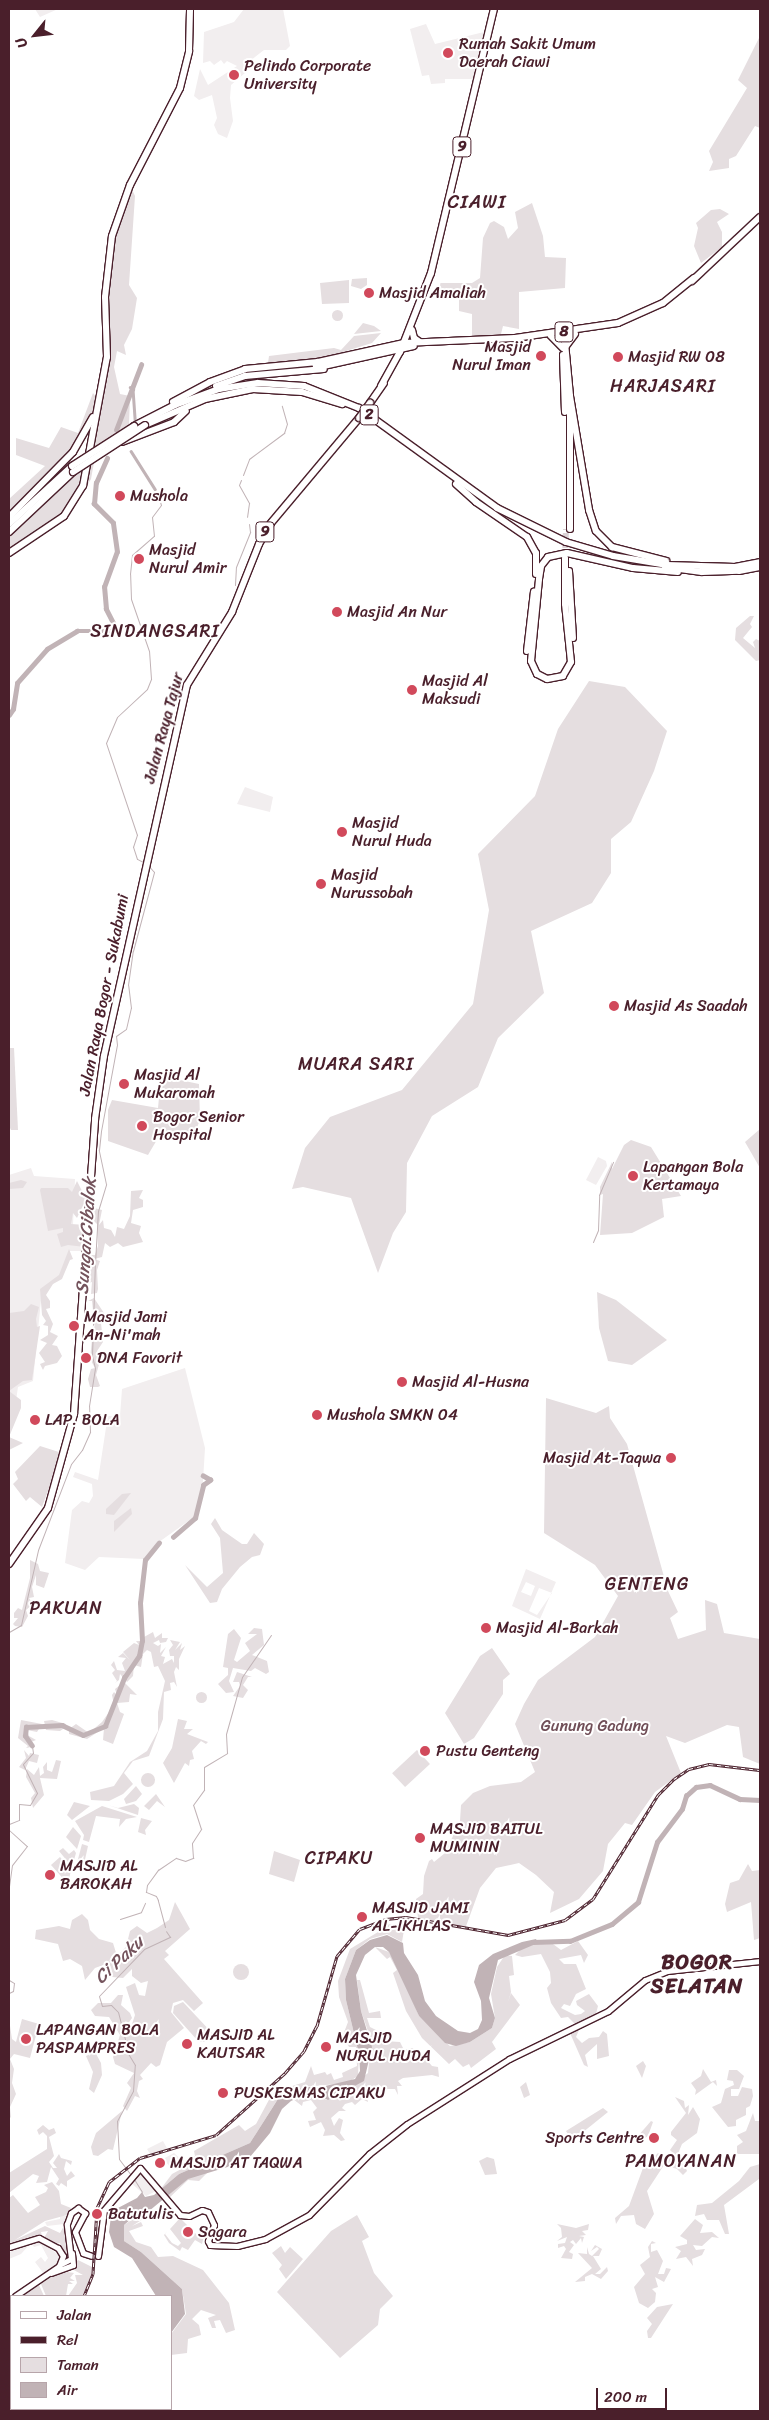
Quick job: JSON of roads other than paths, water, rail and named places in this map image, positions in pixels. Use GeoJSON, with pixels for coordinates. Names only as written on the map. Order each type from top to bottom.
{"type":"FeatureCollection","features":[{"type":"Feature","properties":{"kind":"highway"},"geometry":{"type":"LineString","coordinates":[[9,553],[64,516],[78,498],[86,479],[100,403],[106,350],[106,277],[114,228],[134,177],[180,88],[189,51],[188,9]]}},
{"type":"Feature","properties":{"kind":"highway","name":"Jalan Raya Tajur"},"geometry":{"type":"LineString","coordinates":[[145,863],[190,678],[234,608],[259,544],[271,523],[370,403],[399,359],[426,286],[446,220],[494,9]]}},
{"type":"Feature","properties":{"kind":"highway","name":"8"},"geometry":{"type":"LineString","coordinates":[[404,345],[576,334],[646,315],[664,306],[760,217]]}},
{"type":"Feature","properties":{"kind":"highway","name":"8"},"geometry":{"type":"LineString","coordinates":[[418,344],[551,336],[610,325],[637,317],[663,303],[694,278]]}},
{"type":"Feature","properties":{"kind":"highway"},"geometry":{"type":"LineString","coordinates":[[393,344],[410,330],[418,344],[399,359]]}},
{"type":"Feature","properties":{"kind":"highway"},"geometry":{"type":"LineString","coordinates":[[562,334],[570,396],[592,523],[602,539],[633,561],[682,572],[739,571],[760,567]]}},
{"type":"Feature","properties":{"kind":"highway"},"geometry":{"type":"LineString","coordinates":[[570,396],[568,529],[564,347],[576,334]]}},
{"type":"Feature","properties":{"kind":"highway"},"geometry":{"type":"LineString","coordinates":[[551,336],[564,347]]}},
{"type":"Feature","properties":{"kind":"highway","name":"2"},"geometry":{"type":"LineString","coordinates":[[9,532],[72,469],[144,426],[154,415],[229,374],[264,366],[309,364],[393,344],[404,345]]}},
{"type":"Feature","properties":{"kind":"highway","name":"Jalan Raya Tajur"},"geometry":{"type":"LineString","coordinates":[[381,386],[404,345]]}},
{"type":"Feature","properties":{"kind":"highway","name":"2"},"geometry":{"type":"LineString","coordinates":[[318,362],[318,367],[404,345]]}},
{"type":"Feature","properties":{"kind":"highway"},"geometry":{"type":"LineString","coordinates":[[9,516],[82,441],[93,416],[106,350]]}},
{"type":"Feature","properties":{"kind":"highway"},"geometry":{"type":"LineString","coordinates":[[382,352],[390,355],[392,365]]}},
{"type":"Feature","properties":{"kind":"highway","name":"2"},"geometry":{"type":"LineString","coordinates":[[216,386],[245,376],[311,372],[358,358]]}},
{"type":"Feature","properties":{"kind":"highway"},"geometry":{"type":"LineString","coordinates":[[309,364],[313,368],[311,372]]}},
{"type":"Feature","properties":{"kind":"highway","name":"2"},"geometry":{"type":"LineString","coordinates":[[154,415],[204,394],[240,385],[289,384],[321,391],[351,404],[380,422],[496,508],[590,555]]}},
{"type":"Feature","properties":{"kind":"highway","name":"2"},"geometry":{"type":"LineString","coordinates":[[9,524],[72,469],[144,426],[190,404],[226,393],[268,388],[302,392],[337,402],[358,413],[456,484],[515,523],[590,555]]}},
{"type":"Feature","properties":{"kind":"highway","name":"2"},"geometry":{"type":"LineString","coordinates":[[144,426],[174,422],[186,411]]}},
{"type":"Feature","properties":{"kind":"highway"},"geometry":{"type":"LineString","coordinates":[[456,484],[476,502],[527,537],[533,546],[537,564],[527,657],[533,675],[546,683],[566,678],[575,663],[567,558],[565,604],[571,662],[563,676],[547,679],[537,674],[531,661],[541,566],[548,557],[558,553],[633,561],[735,567],[760,562]]}},
{"type":"Feature","properties":{"kind":"highway","name":"Jalan Raya Bogor - Sukabumi"},"geometry":{"type":"LineString","coordinates":[[9,1564],[48,1508],[74,1414],[96,1116],[108,1035],[145,863]]}},
{"type":"Feature","properties":{"kind":"main road"},"geometry":{"type":"LineString","coordinates":[[51,2273],[73,2265],[67,2224],[69,2215],[80,2208],[85,2216],[74,2232],[83,2253],[95,2256],[104,2210],[128,2178],[140,2168],[156,2189],[183,2217],[202,2210],[208,2212],[214,2225],[208,2241],[211,2246],[237,2246],[265,2239],[292,2227],[309,2215],[369,2154],[407,2124],[510,2059],[608,2011],[645,1980],[667,1972],[760,1961]]}},
{"type":"Feature","properties":{"kind":"main road"},"geometry":{"type":"LineString","coordinates":[[9,2247],[42,2239],[62,2252],[60,2264],[51,2273],[18,2295]]}},
{"type":"Feature","properties":{"kind":"main road"},"geometry":{"type":"LineString","coordinates":[[60,2264],[69,2263],[71,2251]]}},
{"type":"Feature","properties":{"kind":"water"},"geometry":{"type":"Polygon","coordinates":[[[387,1935],[403,1943],[404,1953],[418,1975],[425,2001],[436,2016],[458,2031],[470,2033],[478,2029],[482,2020],[481,2001],[474,1982],[479,1965],[493,1954],[522,1942],[536,1939],[538,1943],[498,1960],[489,1998],[495,2018],[492,2028],[470,2042],[456,2046],[445,2043],[419,2016],[389,1952],[383,1947],[375,1947],[365,1955],[356,1975],[361,2011],[372,2047],[364,2081],[328,2100],[310,2092],[291,2101],[282,2109],[270,2133],[250,2157],[240,2159],[234,2165],[188,2179],[149,2211],[137,2214],[124,2225],[124,2241],[141,2252],[182,2289],[185,2314],[172,2332],[172,2295],[155,2295],[132,2258],[114,2247],[109,2232],[111,2216],[116,2209],[137,2198],[142,2192],[145,2197],[154,2195],[179,2174],[250,2143],[278,2099],[304,2087],[321,2087],[355,2079],[360,2071],[359,2054],[346,2000],[345,1979],[356,1950],[370,1940],[387,1935]]]}},
{"type":"Feature","properties":{"kind":"waterway"},"geometry":{"type":"LineString","coordinates":[[116,430],[141,365]]}},
{"type":"Feature","properties":{"kind":"waterway","name":"Sungai Cibalok"},"geometry":{"type":"LineString","coordinates":[[130,387],[133,389],[135,420]]}},
{"type":"Feature","properties":{"kind":"waterway"},"geometry":{"type":"LineString","coordinates":[[243,475],[249,459],[284,433],[287,424],[282,406]]}},
{"type":"Feature","properties":{"kind":"waterway","name":"Sungai Cibalok"},"geometry":{"type":"LineString","coordinates":[[131,451],[155,489]]}},
{"type":"Feature","properties":{"kind":"waterway"},"geometry":{"type":"LineString","coordinates":[[9,715],[13,709],[17,683],[47,649],[77,631],[112,631],[115,627],[106,609],[104,587],[117,552],[113,523],[94,504],[96,483],[107,458]]}},
{"type":"Feature","properties":{"kind":"waterway"},"geometry":{"type":"LineString","coordinates":[[241,480],[239,485],[249,503],[247,517]]}},
{"type":"Feature","properties":{"kind":"waterway","name":"Sungai Cibalok"},"geometry":{"type":"LineString","coordinates":[[145,863],[137,859],[133,847],[137,835],[106,743],[117,717],[147,689],[151,679],[149,651],[131,599],[130,574],[132,555],[154,536],[152,517],[161,505],[157,492]]}},
{"type":"Feature","properties":{"kind":"waterway"},"geometry":{"type":"LineString","coordinates":[[235,585],[236,567],[250,532],[249,524]]}},
{"type":"Feature","properties":{"kind":"waterway","name":"Sungai Cibalok"},"geometry":{"type":"LineString","coordinates":[[9,1632],[21,1625],[38,1550],[71,1464],[82,1450],[90,1432],[89,1406],[95,1368],[92,1356],[98,1211],[106,1184],[99,1150],[117,1045],[116,1036],[126,1029],[131,1008],[128,985],[133,951],[154,872],[148,865]]}},
{"type":"Feature","properties":{"kind":"waterway"},"geometry":{"type":"LineString","coordinates":[[593,1242],[598,1230],[599,1195],[613,1162]]}},
{"type":"Feature","properties":{"kind":"waterway"},"geometry":{"type":"LineString","coordinates":[[173,1537],[195,1518],[203,1485],[210,1480],[203,1476]]}},
{"type":"Feature","properties":{"kind":"waterway"},"geometry":{"type":"LineString","coordinates":[[32,1746],[25,1736],[26,1727],[62,1725],[83,1735],[105,1726],[124,1678],[139,1656],[142,1641],[140,1603],[145,1560],[159,1543]]}},
{"type":"Feature","properties":{"kind":"waterway","name":"Ci Paku"},"geometry":{"type":"LineString","coordinates":[[165,1927],[158,1900],[156,1896],[146,1892],[147,1885],[158,1870],[176,1858],[185,1861],[193,1858],[192,1843],[201,1829],[193,1805],[204,1790],[204,1767],[227,1753],[226,1734],[242,1677],[271,1635]]}},
{"type":"Feature","properties":{"kind":"waterway"},"geometry":{"type":"LineString","coordinates":[[9,1824],[19,1820],[19,1804],[30,1805],[37,1793],[23,1764],[33,1753],[32,1746]]}},
{"type":"Feature","properties":{"kind":"waterway"},"geometry":{"type":"LineString","coordinates":[[533,1942],[570,1941],[612,1924],[638,1902],[657,1842],[682,1809],[686,1796],[696,1787],[710,1785],[740,1799],[760,1800]]}},
{"type":"Feature","properties":{"kind":"waterway"},"geometry":{"type":"LineString","coordinates":[[9,1830],[27,1846],[12,1865],[9,1887]]}},
{"type":"Feature","properties":{"kind":"waterway"},"geometry":{"type":"LineString","coordinates":[[120,1919],[141,1912],[145,1903]]}},
{"type":"Feature","properties":{"kind":"waterway","name":"Ci Paku"},"geometry":{"type":"LineString","coordinates":[[131,2175],[119,2159],[117,2121],[133,2091],[135,2065],[129,2055],[118,2012],[111,2005],[102,2006],[99,1996],[144,1949],[170,1937],[166,1931]]}},
{"type":"Feature","properties":{"kind":"waterway"},"geometry":{"type":"LineString","coordinates":[[9,1980],[14,1983],[13,1991],[9,1993]]}},
{"type":"Feature","properties":{"kind":"waterway"},"geometry":{"type":"LineString","coordinates":[[9,2008],[9,2017]]}},
{"type":"Feature","properties":{"kind":"waterway","name":"Ci Paku"},"geometry":{"type":"LineString","coordinates":[[134,2179],[142,2192]]}},
{"type":"Feature","properties":{"kind":"tunnel"},"geometry":{"type":"LineString","coordinates":[[565,557],[566,529]]}},
{"type":"Feature","properties":{"kind":"railway"},"geometry":{"type":"LineString","coordinates":[[84,2295],[93,2274],[97,2208],[109,2182],[140,2158],[216,2135],[285,2073],[304,2051],[317,2026],[337,1956],[360,1929],[386,1919],[406,1917],[508,1935],[565,1920],[593,1899],[658,1795],[674,1779],[689,1769],[709,1764],[760,1770]]}},
{"type":"Feature","properties":{"kind":"place","name":"Rumah Sakit Umum Daerah Ciawi"},"geometry":{"type":"Point","coordinates":[448,53]}},
{"type":"Feature","properties":{"kind":"place","name":"Pelindo Corporate University"},"geometry":{"type":"Point","coordinates":[234,75]}},
{"type":"Feature","properties":{"kind":"place","name":"Masjid Amaliah"},"geometry":{"type":"Point","coordinates":[369,293]}},
{"type":"Feature","properties":{"kind":"place","name":"Masjid Nurul Iman"},"geometry":{"type":"Point","coordinates":[541,356]}},
{"type":"Feature","properties":{"kind":"place","name":"Masjid RW 08"},"geometry":{"type":"Point","coordinates":[618,357]}},
{"type":"Feature","properties":{"kind":"place","name":"Mushola"},"geometry":{"type":"Point","coordinates":[120,496]}},
{"type":"Feature","properties":{"kind":"place","name":"Masjid Nurul Amir"},"geometry":{"type":"Point","coordinates":[139,559]}},
{"type":"Feature","properties":{"kind":"place","name":"Masjid An Nur"},"geometry":{"type":"Point","coordinates":[337,612]}},
{"type":"Feature","properties":{"kind":"place","name":"Masjid Al Maksudi"},"geometry":{"type":"Point","coordinates":[412,690]}},
{"type":"Feature","properties":{"kind":"place","name":"Masjid Nurul Huda"},"geometry":{"type":"Point","coordinates":[342,832]}},
{"type":"Feature","properties":{"kind":"place","name":"Masjid Nurussobah"},"geometry":{"type":"Point","coordinates":[321,884]}},
{"type":"Feature","properties":{"kind":"place","name":"Masjid As Saadah"},"geometry":{"type":"Point","coordinates":[614,1006]}},
{"type":"Feature","properties":{"kind":"place","name":"Masjid Al Mukaromah"},"geometry":{"type":"Point","coordinates":[124,1084]}},
{"type":"Feature","properties":{"kind":"place","name":"Bogor Senior Hospital"},"geometry":{"type":"Point","coordinates":[142,1126]}},
{"type":"Feature","properties":{"kind":"place","name":"Lapangan Bola Kertamaya"},"geometry":{"type":"Point","coordinates":[633,1176]}},
{"type":"Feature","properties":{"kind":"place","name":"Masjid Jami An-Ni'mah"},"geometry":{"type":"Point","coordinates":[74,1326]}},
{"type":"Feature","properties":{"kind":"place","name":"DNA Favorit"},"geometry":{"type":"Point","coordinates":[86,1358]}},
{"type":"Feature","properties":{"kind":"place","name":"Masjid Al-Husna"},"geometry":{"type":"Point","coordinates":[402,1382]}},
{"type":"Feature","properties":{"kind":"place","name":"Mushola SMKN 04"},"geometry":{"type":"Point","coordinates":[317,1415]}},
{"type":"Feature","properties":{"kind":"place","name":"LAP. BOLA"},"geometry":{"type":"Point","coordinates":[35,1420]}},
{"type":"Feature","properties":{"kind":"place","name":"Masjid At-Taqwa"},"geometry":{"type":"Point","coordinates":[671,1458]}},
{"type":"Feature","properties":{"kind":"place","name":"Masjid Al-Barkah"},"geometry":{"type":"Point","coordinates":[486,1628]}},
{"type":"Feature","properties":{"kind":"place","name":"Pustu Genteng"},"geometry":{"type":"Point","coordinates":[425,1751]}},
{"type":"Feature","properties":{"kind":"place","name":"MASJID BAITUL MUMININ"},"geometry":{"type":"Point","coordinates":[420,1838]}},
{"type":"Feature","properties":{"kind":"place","name":"MASJID AL BAROKAH"},"geometry":{"type":"Point","coordinates":[50,1875]}},
{"type":"Feature","properties":{"kind":"place","name":"MASJID JAMI AL-IKHLAS"},"geometry":{"type":"Point","coordinates":[362,1917]}},
{"type":"Feature","properties":{"kind":"place","name":"LAPANGAN BOLA PASPAMPRES"},"geometry":{"type":"Point","coordinates":[26,2039]}},
{"type":"Feature","properties":{"kind":"place","name":"MASJID AL KAUTSAR"},"geometry":{"type":"Point","coordinates":[187,2044]}},
{"type":"Feature","properties":{"kind":"place","name":"MASJID NURUL HUDA"},"geometry":{"type":"Point","coordinates":[326,2047]}},
{"type":"Feature","properties":{"kind":"place","name":"PUSKESMAS CIPAKU"},"geometry":{"type":"Point","coordinates":[223,2093]}},
{"type":"Feature","properties":{"kind":"place","name":"Sports Centre"},"geometry":{"type":"Point","coordinates":[654,2138]}},
{"type":"Feature","properties":{"kind":"place","name":"MASJID AT TAQWA"},"geometry":{"type":"Point","coordinates":[160,2163]}},
{"type":"Feature","properties":{"kind":"place","name":"Batutulis"},"geometry":{"type":"Point","coordinates":[97,2214]}},
{"type":"Feature","properties":{"kind":"place","name":"Sagara"},"geometry":{"type":"Point","coordinates":[188,2232]}},
{"type":"Feature","properties":{"kind":"district","name":"CIAWI"},"geometry":{"type":"Point","coordinates":[477,202]}},
{"type":"Feature","properties":{"kind":"district","name":"HARJASARI"},"geometry":{"type":"Point","coordinates":[663,386]}},
{"type":"Feature","properties":{"kind":"district","name":"SINDANGSARI"},"geometry":{"type":"Point","coordinates":[155,631]}},
{"type":"Feature","properties":{"kind":"district","name":"MUARA SARI"},"geometry":{"type":"Point","coordinates":[356,1064]}},
{"type":"Feature","properties":{"kind":"district","name":"GENTENG"},"geometry":{"type":"Point","coordinates":[647,1584]}},
{"type":"Feature","properties":{"kind":"district","name":"PAKUAN"},"geometry":{"type":"Point","coordinates":[66,1608]}},
{"type":"Feature","properties":{"kind":"district","name":"CIPAKU"},"geometry":{"type":"Point","coordinates":[339,1858]}},
{"type":"Feature","properties":{"kind":"district","name":"BOGOR SELATAN"},"geometry":{"type":"Point","coordinates":[697,1974]}},
{"type":"Feature","properties":{"kind":"district","name":"PAMOYANAN"},"geometry":{"type":"Point","coordinates":[681,2161]}},
{"type":"Feature","properties":{"kind":"park label","name":"Gunung Gadung"},"geometry":{"type":"Point","coordinates":[595,1726]}}]}
